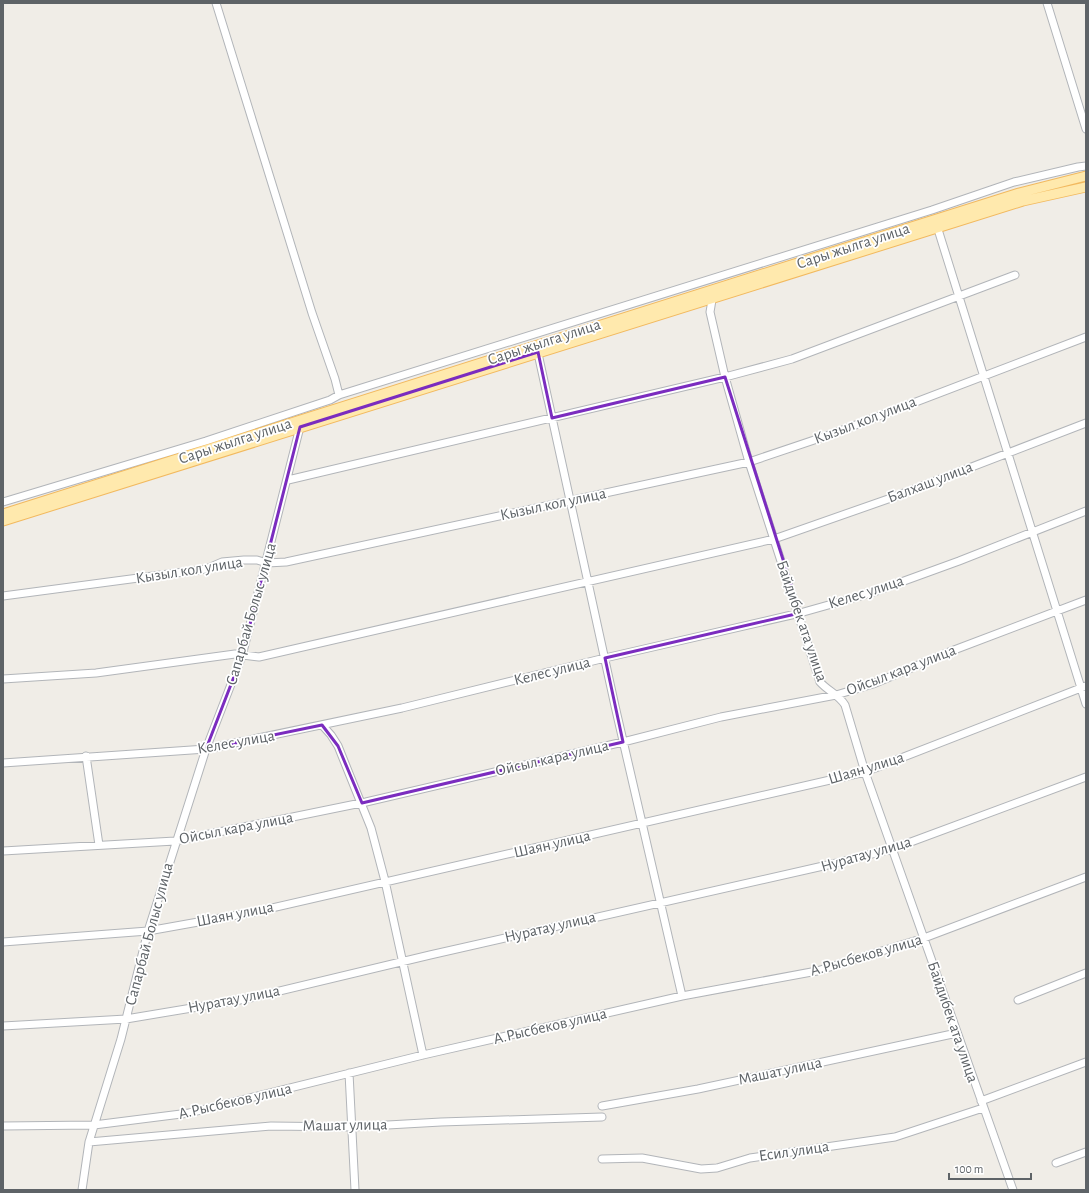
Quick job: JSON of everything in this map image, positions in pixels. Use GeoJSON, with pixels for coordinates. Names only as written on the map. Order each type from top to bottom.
{"type":"FeatureCollection","features":[{"type":"Feature","properties":{"kind":"main road","name":"Сары жылга улица"},"geometry":{"type":"LineString","coordinates":[[936,224],[1019,193],[1086,176]]}},
{"type":"Feature","properties":{"kind":"main road","name":"Сары жылга улица"},"geometry":{"type":"LineString","coordinates":[[3,514],[936,224],[1023,201],[1086,187]]}},
{"type":"Feature","properties":{"kind":"main road","name":"Сары жылга улица"},"geometry":{"type":"LineString","coordinates":[[3,521],[300,427],[537,349]]}},
{"type":"Feature","properties":{"kind":"street"},"geometry":{"type":"LineString","coordinates":[[216,3],[312,313],[335,379],[338,395]]}},
{"type":"Feature","properties":{"kind":"street"},"geometry":{"type":"LineString","coordinates":[[1047,3],[1086,129]]}},
{"type":"Feature","properties":{"kind":"street"},"geometry":{"type":"LineString","coordinates":[[3,502],[206,441],[330,400],[338,395],[925,212],[1014,182],[1086,166]]}},
{"type":"Feature","properties":{"kind":"street"},"geometry":{"type":"LineString","coordinates":[[936,224],[982,375],[1008,452],[1031,532],[1083,687],[1086,704]]}},
{"type":"Feature","properties":{"kind":"street"},"geometry":{"type":"LineString","coordinates":[[288,480],[725,377],[792,359],[958,298],[1015,275]]}},
{"type":"Feature","properties":{"kind":"street","name":"Байдибек ата улица"},"geometry":{"type":"LineString","coordinates":[[713,293],[710,312],[725,377],[749,462],[800,613],[820,682],[836,695],[845,705],[865,772],[1012,1190]]}},
{"type":"Feature","properties":{"kind":"street","name":"Кызыл кол улица"},"geometry":{"type":"LineString","coordinates":[[3,596],[206,570],[222,562],[257,560],[266,563],[286,562],[467,522],[570,502],[749,462],[832,434],[1086,336]]}},
{"type":"Feature","properties":{"kind":"street"},"geometry":{"type":"LineString","coordinates":[[537,349],[641,823],[682,996]]}},
{"type":"Feature","properties":{"kind":"street","name":"Балхаш улица"},"geometry":{"type":"LineString","coordinates":[[3,679],[96,673],[236,654],[242,656],[259,657],[774,539],[891,498],[1008,452],[1086,424]]}},
{"type":"Feature","properties":{"kind":"street","name":"Сапарбай Болыс улица"},"geometry":{"type":"LineString","coordinates":[[82,1190],[89,1142],[126,1019],[148,931],[175,841],[206,749],[242,656],[288,480],[300,427]]}},
{"type":"Feature","properties":{"kind":"street","name":"Келес улица"},"geometry":{"type":"LineString","coordinates":[[3,763],[86,756],[206,749],[402,708],[605,658],[800,613],[871,593],[1086,510]]}},
{"type":"Feature","properties":{"kind":"street","name":"Ойсыл кара улица"},"geometry":{"type":"LineString","coordinates":[[3,851],[175,841],[362,802],[623,742],[721,717],[836,695],[873,684],[1057,610],[1086,600]]}},
{"type":"Feature","properties":{"kind":"street","name":"Шаян улица"},"geometry":{"type":"LineString","coordinates":[[3,942],[148,931],[254,912],[865,772],[1083,687]]}},
{"type":"Feature","properties":{"kind":"street"},"geometry":{"type":"LineString","coordinates":[[322,725],[338,746],[370,823],[385,881],[423,1055]]}},
{"type":"Feature","properties":{"kind":"street"},"geometry":{"type":"LineString","coordinates":[[86,756],[99,845]]}},
{"type":"Feature","properties":{"kind":"street","name":"Нуратау улица"},"geometry":{"type":"LineString","coordinates":[[3,1026],[126,1019],[246,999],[403,961],[832,864],[892,849],[1086,777]]}},
{"type":"Feature","properties":{"kind":"street","name":"А.Рысбеков улица"},"geometry":{"type":"LineString","coordinates":[[3,1126],[94,1125],[189,1113],[423,1055],[682,996],[817,971],[924,938],[1086,877]]}},
{"type":"Feature","properties":{"kind":"street"},"geometry":{"type":"LineString","coordinates":[[1018,1000],[1086,973]]}},
{"type":"Feature","properties":{"kind":"street","name":"Машат улица"},"geometry":{"type":"LineString","coordinates":[[602,1106],[698,1089],[957,1033]]}},
{"type":"Feature","properties":{"kind":"street","name":"Есил улица"},"geometry":{"type":"LineString","coordinates":[[602,1158],[642,1158],[701,1169],[717,1168],[750,1158],[895,1137],[1086,1062]]}},
{"type":"Feature","properties":{"kind":"street"},"geometry":{"type":"LineString","coordinates":[[349,1073],[355,1190]]}},
{"type":"Feature","properties":{"kind":"street","name":"Машат улица"},"geometry":{"type":"LineString","coordinates":[[89,1142],[271,1126],[352,1127],[506,1119],[602,1117]]}},
{"type":"Feature","properties":{"kind":"street"},"geometry":{"type":"LineString","coordinates":[[1056,1163],[1086,1152]]}},
{"type":"Feature","properties":{"kind":"highlighted area"},"geometry":{"type":"Polygon","coordinates":[[[538,352],[552,418],[725,377],[800,613],[605,658],[623,742],[362,803],[338,746],[322,725],[206,749],[242,656],[300,427],[538,352]]]}}]}
